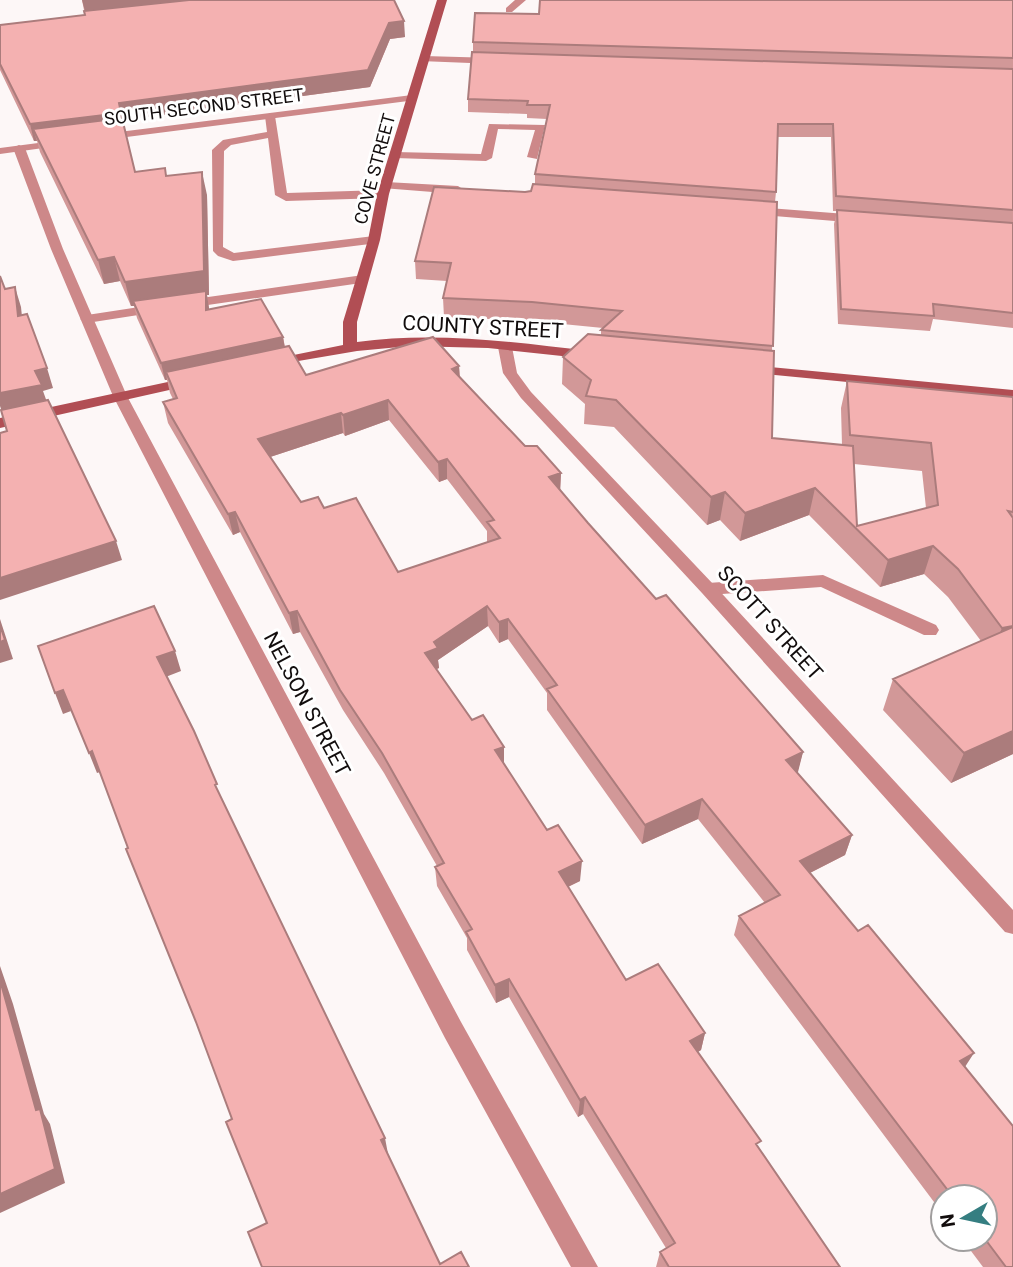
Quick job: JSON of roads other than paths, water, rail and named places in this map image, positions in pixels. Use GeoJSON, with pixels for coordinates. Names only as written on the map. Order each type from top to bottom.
{"type":"FeatureCollection","features":[{"type":"Feature","properties":{"kind":"main road","name":"COVE STREET"},"geometry":{"type":"LineString","coordinates":[[350,348],[350,323],[374,240],[384,190],[442,0]]}},
{"type":"Feature","properties":{"kind":"main road","name":"COUNTY STREET"},"geometry":{"type":"LineString","coordinates":[[259,366],[350,348],[400,342],[609,356]]}},
{"type":"Feature","properties":{"kind":"main road"},"geometry":{"type":"LineString","coordinates":[[734,368],[1013,394]]}},
{"type":"Feature","properties":{"kind":"main road"},"geometry":{"type":"LineString","coordinates":[[0,423],[209,377]]}},
{"type":"Feature","properties":{"kind":"street"},"geometry":{"type":"LineString","coordinates":[[509,10],[521,0]]}},
{"type":"Feature","properties":{"kind":"street"},"geometry":{"type":"LineString","coordinates":[[424,59],[500,62]]}},
{"type":"Feature","properties":{"kind":"street","name":"SOUTH SECOND STREET"},"geometry":{"type":"LineString","coordinates":[[85,140],[412,99]]}},
{"type":"Feature","properties":{"kind":"street"},"geometry":{"type":"LineString","coordinates":[[270,116],[281,195],[290,198],[384,190],[466,190]]}},
{"type":"Feature","properties":{"kind":"street"},"geometry":{"type":"LineString","coordinates":[[395,155],[486,158],[493,126],[541,127],[533,157]]}},
{"type":"Feature","properties":{"kind":"street"},"geometry":{"type":"LineString","coordinates":[[272,134],[227,142],[218,150],[217,248],[233,257],[374,240]]}},
{"type":"Feature","properties":{"kind":"street"},"geometry":{"type":"LineString","coordinates":[[0,151],[72,141]]}},
{"type":"Feature","properties":{"kind":"street","name":"NELSON STREET"},"geometry":{"type":"LineString","coordinates":[[19,148],[57,249],[120,396],[446,1018],[585,1267]]}},
{"type":"Feature","properties":{"kind":"street"},"geometry":{"type":"LineString","coordinates":[[740,210],[877,220]]}},
{"type":"Feature","properties":{"kind":"street"},"geometry":{"type":"LineString","coordinates":[[87,319],[363,279]]}},
{"type":"Feature","properties":{"kind":"street","name":"SCOTT STREET"},"geometry":{"type":"LineString","coordinates":[[505,347],[510,373],[526,395],[708,589],[1013,925]]}},
{"type":"Feature","properties":{"kind":"street"},"geometry":{"type":"LineString","coordinates":[[708,589],[822,581],[930,630]]}}]}
